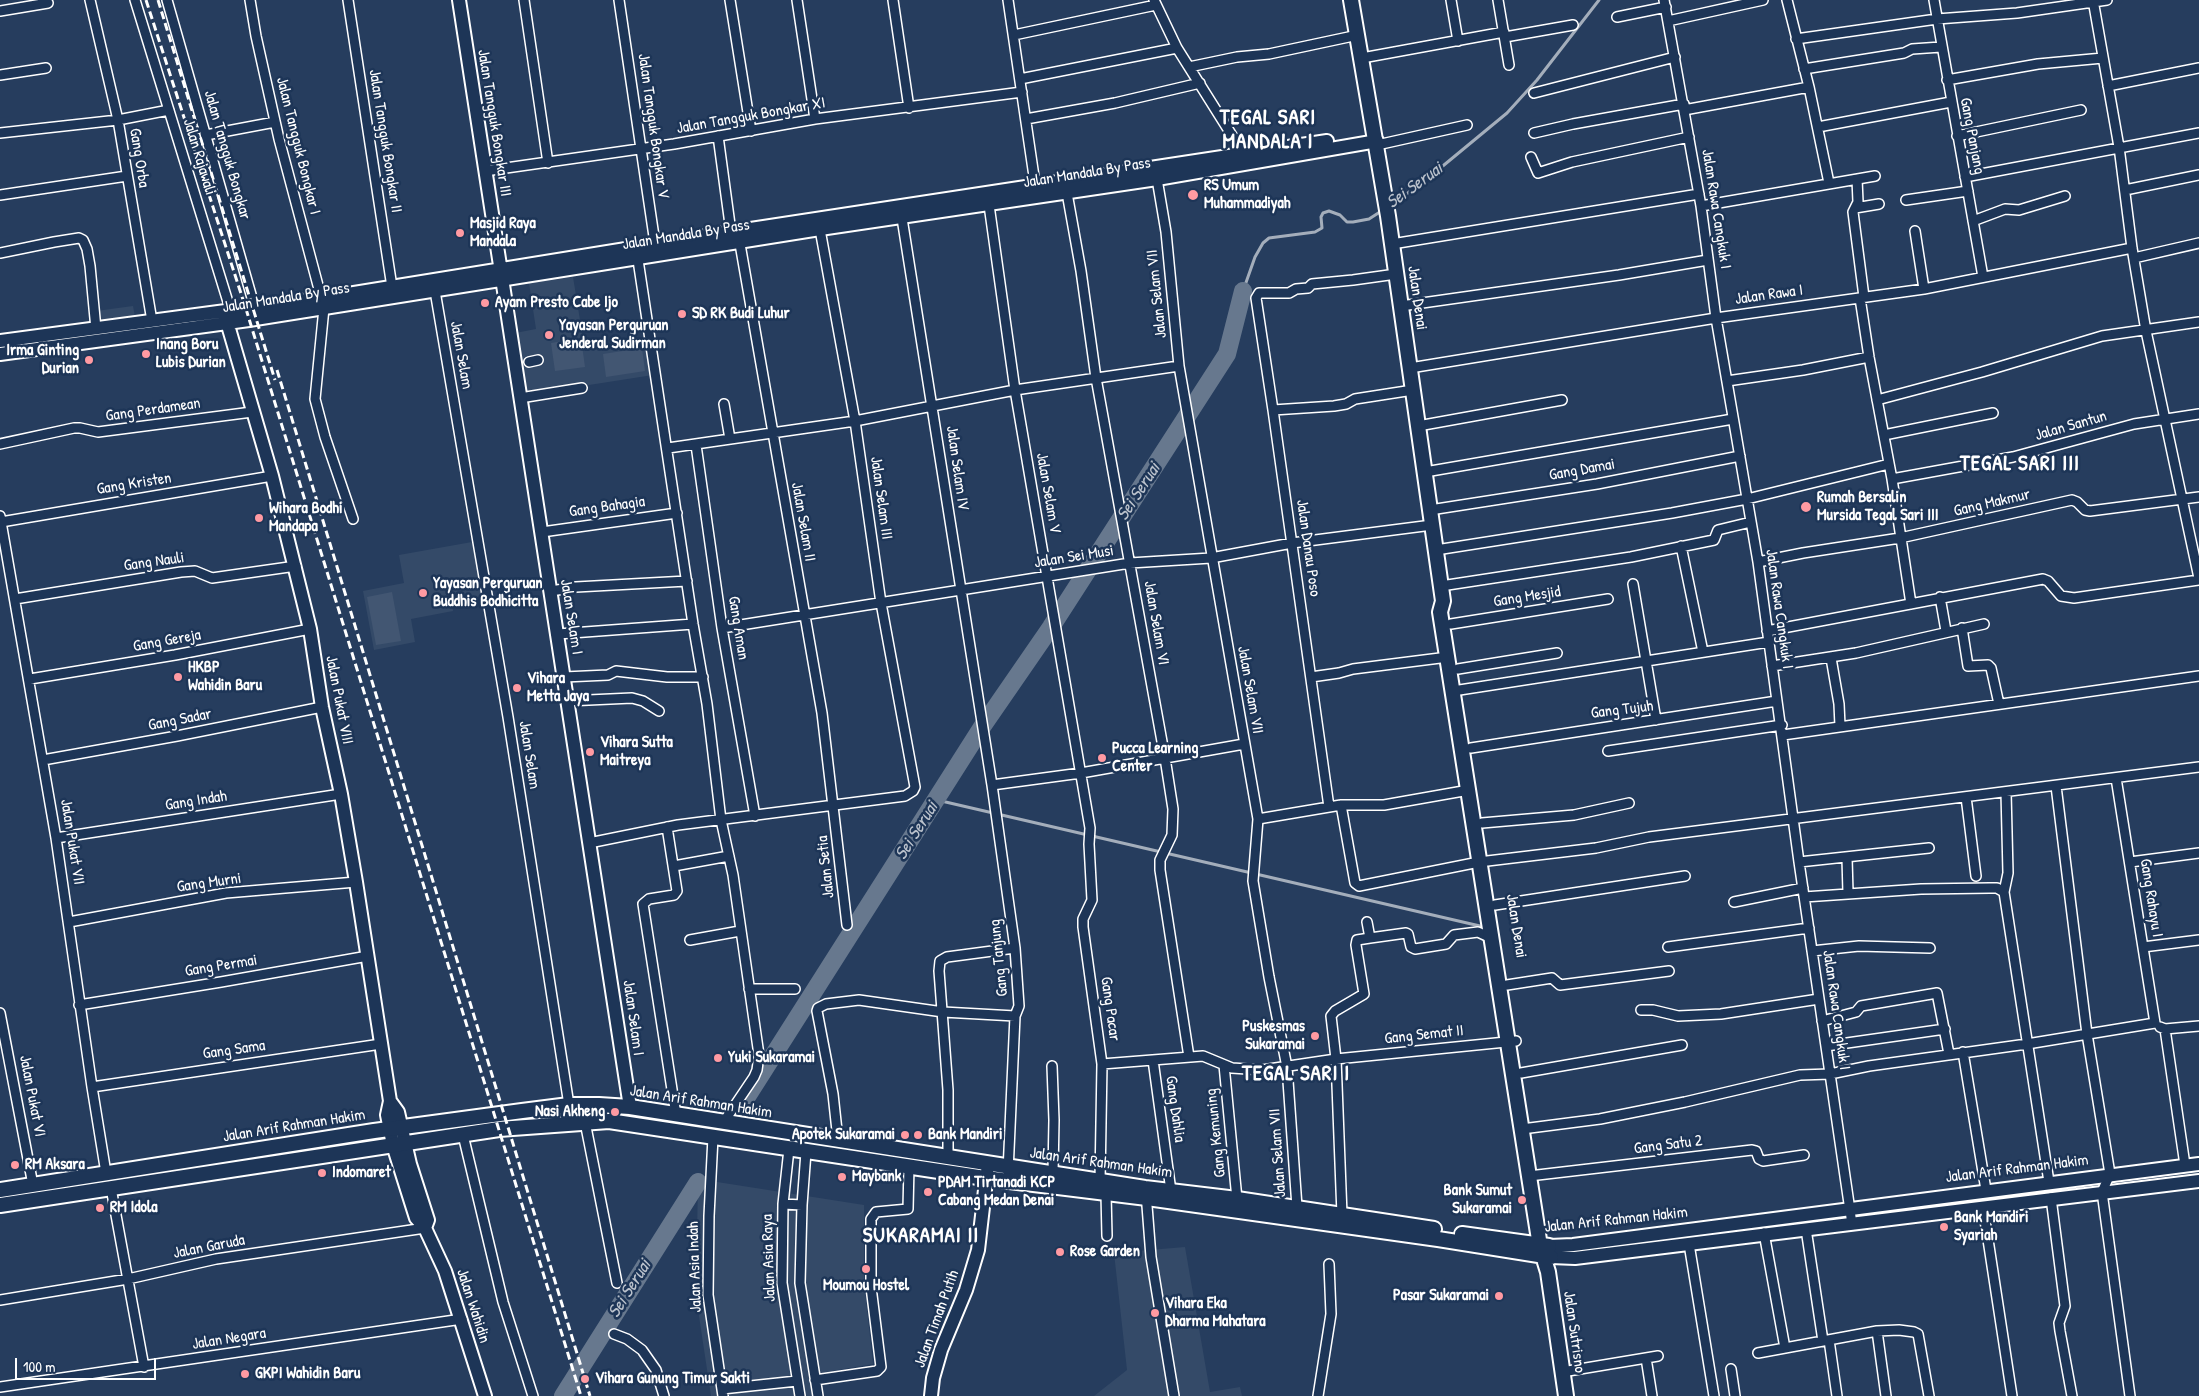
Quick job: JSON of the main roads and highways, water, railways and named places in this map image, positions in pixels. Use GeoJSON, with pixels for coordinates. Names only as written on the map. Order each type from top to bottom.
{"type":"FeatureCollection","features":[{"type":"Feature","properties":{"kind":"main road","name":"Jalan Denai"},"geometry":{"type":"LineString","coordinates":[[1352,0],[1388,216],[1425,472],[1443,601],[1440,612],[1448,657],[1471,748],[1482,823],[1484,862],[1546,1251]]}},
{"type":"Feature","properties":{"kind":"main road","name":"Jalan Denai"},"geometry":{"type":"LineString","coordinates":[[1443,601],[1448,608],[1451,624],[1458,669],[1457,690],[1469,790],[1495,905],[1496,937],[1507,985],[1512,1041],[1521,1073],[1526,1128]]}},
{"type":"Feature","properties":{"kind":"main road","name":"Jalan Arif Rahman Hakim"},"geometry":{"type":"LineString","coordinates":[[0,1190],[396,1129],[569,1105],[630,1107],[988,1164],[1008,1174],[1146,1193],[1438,1239],[1546,1251]]}},
{"type":"Feature","properties":{"kind":"main road","name":"Jalan Arif Rahman Hakim"},"geometry":{"type":"LineString","coordinates":[[0,1205],[462,1135],[529,1126],[609,1121],[986,1178],[1008,1174],[1053,1174],[1103,1188]]}},
{"type":"Feature","properties":{"kind":"main road","name":"Jalan Arif Rahman Hakim"},"geometry":{"type":"LineString","coordinates":[[1146,1193],[1171,1191],[1297,1207],[1546,1251]]}},
{"type":"Feature","properties":{"kind":"main road","name":"Jalan Sutrisno"},"geometry":{"type":"LineString","coordinates":[[1546,1251],[1566,1396]]}},
{"type":"Feature","properties":{"kind":"waterway","name":"Sei Seruai"},"geometry":{"type":"LineString","coordinates":[[1390,205],[1421,184],[1507,113],[1537,80],[1599,0]]}},
{"type":"Feature","properties":{"kind":"waterway","name":"Sei Seruai"},"geometry":{"type":"LineString","coordinates":[[1243,291],[1255,257],[1263,243],[1269,238],[1315,232],[1322,228],[1321,217],[1323,213],[1329,211],[1340,215],[1347,222],[1353,222],[1369,219],[1383,210]]}},
{"type":"Feature","properties":{"kind":"waterway","name":"Sei Seruai"},"geometry":{"type":"LineString","coordinates":[[743,1103],[982,727],[1051,627],[1227,354],[1243,291]]}},
{"type":"Feature","properties":{"kind":"waterway"},"geometry":{"type":"LineString","coordinates":[[937,800],[1480,926]]}},
{"type":"Feature","properties":{"kind":"waterway","name":"Sei Seruai"},"geometry":{"type":"LineString","coordinates":[[563,1396],[698,1182]]}},
{"type":"Feature","properties":{"kind":"railway"},"geometry":{"type":"LineString","coordinates":[[146,0],[246,309],[581,1396]]}},
{"type":"Feature","properties":{"kind":"railway"},"geometry":{"type":"LineString","coordinates":[[158,0],[275,380]]}},
{"type":"Feature","properties":{"kind":"railway"},"geometry":{"type":"LineString","coordinates":[[277,370],[590,1396]]}},
{"type":"Feature","properties":{"kind":"place","name":"RS Umum Muhammadiyah"},"geometry":{"type":"Point","coordinates":[1193,195]}},
{"type":"Feature","properties":{"kind":"place","name":"Masjid Raya Mandala"},"geometry":{"type":"Point","coordinates":[460,233]}},
{"type":"Feature","properties":{"kind":"place","name":"Ayam Presto Cabe Ijo"},"geometry":{"type":"Point","coordinates":[485,303]}},
{"type":"Feature","properties":{"kind":"place","name":"SD RK Budi Luhur"},"geometry":{"type":"Point","coordinates":[682,314]}},
{"type":"Feature","properties":{"kind":"place","name":"Yayasan Perguruan Jenderal Sudirman"},"geometry":{"type":"Point","coordinates":[549,335]}},
{"type":"Feature","properties":{"kind":"place","name":"Inang Boru Lubis Durian"},"geometry":{"type":"Point","coordinates":[146,354]}},
{"type":"Feature","properties":{"kind":"place","name":"Irma Ginting Durian"},"geometry":{"type":"Point","coordinates":[89,360]}},
{"type":"Feature","properties":{"kind":"place","name":"Rumah Bersalin Mursida Tegal Sari III"},"geometry":{"type":"Point","coordinates":[1806,507]}},
{"type":"Feature","properties":{"kind":"place","name":"Wihara Bodhi Mandapa"},"geometry":{"type":"Point","coordinates":[259,518]}},
{"type":"Feature","properties":{"kind":"place","name":"Yayasan Perguruan Buddhis Bodhicitta"},"geometry":{"type":"Point","coordinates":[423,593]}},
{"type":"Feature","properties":{"kind":"place","name":"HKBP Wahidin Baru"},"geometry":{"type":"Point","coordinates":[178,677]}},
{"type":"Feature","properties":{"kind":"place","name":"Vihara Metta Jaya"},"geometry":{"type":"Point","coordinates":[517,688]}},
{"type":"Feature","properties":{"kind":"place","name":"Vihara Sutta Maitreya"},"geometry":{"type":"Point","coordinates":[590,752]}},
{"type":"Feature","properties":{"kind":"place","name":"Pucca Learning Center"},"geometry":{"type":"Point","coordinates":[1102,758]}},
{"type":"Feature","properties":{"kind":"place","name":"Puskesmas Sukaramai"},"geometry":{"type":"Point","coordinates":[1315,1036]}},
{"type":"Feature","properties":{"kind":"place","name":"Yuki Sukaramai"},"geometry":{"type":"Point","coordinates":[718,1058]}},
{"type":"Feature","properties":{"kind":"place","name":"Nasi Akheng"},"geometry":{"type":"Point","coordinates":[615,1112]}},
{"type":"Feature","properties":{"kind":"place","name":"Apotek Sukaramai"},"geometry":{"type":"Point","coordinates":[905,1135]}},
{"type":"Feature","properties":{"kind":"place","name":"Bank Mandiri"},"geometry":{"type":"Point","coordinates":[918,1135]}},
{"type":"Feature","properties":{"kind":"place","name":"RM Aksara"},"geometry":{"type":"Point","coordinates":[15,1165]}},
{"type":"Feature","properties":{"kind":"place","name":"Indomaret"},"geometry":{"type":"Point","coordinates":[322,1173]}},
{"type":"Feature","properties":{"kind":"place","name":"Maybank"},"geometry":{"type":"Point","coordinates":[842,1177]}},
{"type":"Feature","properties":{"kind":"place","name":"PDAM Tirtanadi KCP Cabang Medan Denai"},"geometry":{"type":"Point","coordinates":[928,1192]}},
{"type":"Feature","properties":{"kind":"place","name":"Bank Sumut Sukaramai"},"geometry":{"type":"Point","coordinates":[1522,1200]}},
{"type":"Feature","properties":{"kind":"place","name":"RM Idola"},"geometry":{"type":"Point","coordinates":[100,1208]}},
{"type":"Feature","properties":{"kind":"place","name":"Bank Mandiri Syariah"},"geometry":{"type":"Point","coordinates":[1944,1227]}},
{"type":"Feature","properties":{"kind":"place","name":"Rose Garden"},"geometry":{"type":"Point","coordinates":[1060,1252]}},
{"type":"Feature","properties":{"kind":"place","name":"Moumou Hostel"},"geometry":{"type":"Point","coordinates":[866,1269]}},
{"type":"Feature","properties":{"kind":"place","name":"Pasar Sukaramai"},"geometry":{"type":"Point","coordinates":[1499,1296]}},
{"type":"Feature","properties":{"kind":"place","name":"Vihara Eka Dharma Mahatara"},"geometry":{"type":"Point","coordinates":[1155,1313]}},
{"type":"Feature","properties":{"kind":"place","name":"GKPI Wahidin Baru"},"geometry":{"type":"Point","coordinates":[245,1374]}},
{"type":"Feature","properties":{"kind":"place","name":"Vihara Gunung Timur Sakti"},"geometry":{"type":"Point","coordinates":[585,1379]}},
{"type":"Feature","properties":{"kind":"district","name":"TEGAL SARI MANDALA I"},"geometry":{"type":"Point","coordinates":[1268,130]}},
{"type":"Feature","properties":{"kind":"district","name":"TEGAL SARI III"},"geometry":{"type":"Point","coordinates":[2020,464]}},
{"type":"Feature","properties":{"kind":"district","name":"TEGAL SARI I"},"geometry":{"type":"Point","coordinates":[1296,1074]}},
{"type":"Feature","properties":{"kind":"district","name":"SUKARAMAI II"},"geometry":{"type":"Point","coordinates":[921,1236]}}]}
